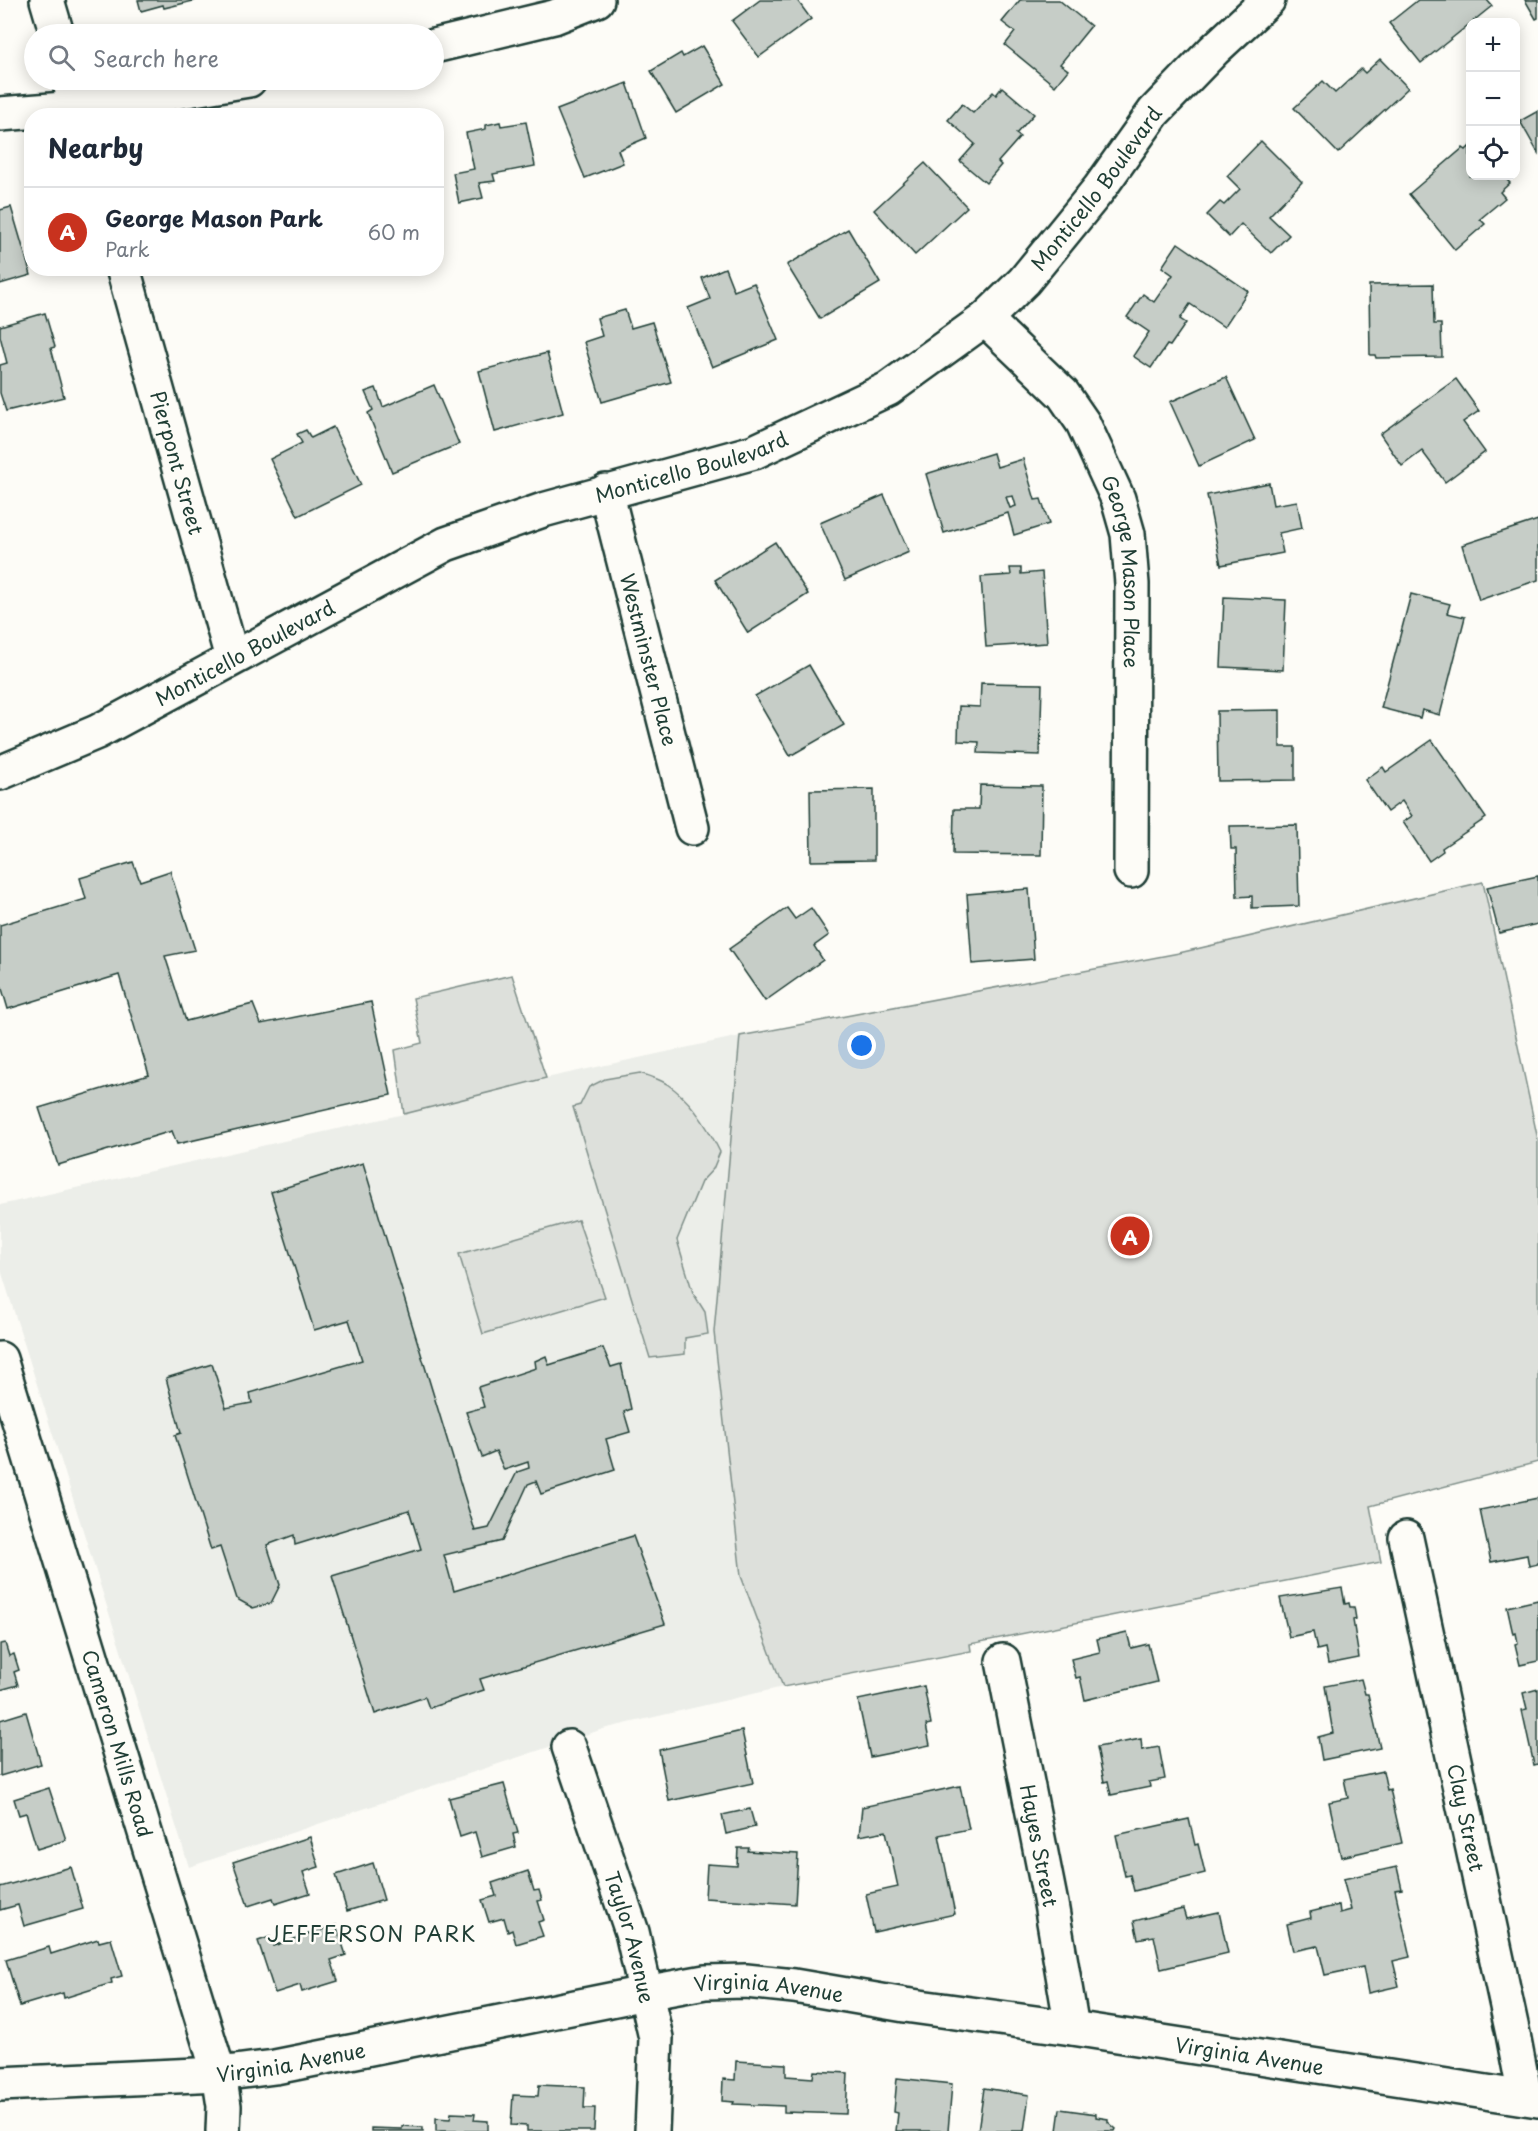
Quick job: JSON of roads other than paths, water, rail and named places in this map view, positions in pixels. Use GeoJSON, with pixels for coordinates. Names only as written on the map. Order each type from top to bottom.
{"type":"FeatureCollection","features":[{"type":"Feature","properties":{"kind":"street"},"geometry":{"type":"LineString","coordinates":[[47,0],[54,24]]}},
{"type":"Feature","properties":{"kind":"street"},"geometry":{"type":"LineString","coordinates":[[444,44],[554,17],[597,0]]}},
{"type":"Feature","properties":{"kind":"street","name":"Monticello Boulevard"},"geometry":{"type":"LineString","coordinates":[[0,773],[97,732],[446,544],[606,491],[754,452],[888,389],[985,319],[1024,281],[1099,189],[1154,112],[1214,50],[1268,0]]}},
{"type":"Feature","properties":{"kind":"street"},"geometry":{"type":"LineString","coordinates":[[35,108],[166,90]]}},
{"type":"Feature","properties":{"kind":"street"},"geometry":{"type":"LineString","coordinates":[[0,114],[24,110]]}},
{"type":"Feature","properties":{"kind":"street","name":"Pierpont Street"},"geometry":{"type":"LineString","coordinates":[[125,276],[232,658]]}},
{"type":"Feature","properties":{"kind":"street","name":"George Mason Place"},"geometry":{"type":"LineString","coordinates":[[985,319],[1063,394],[1083,423],[1118,499],[1128,534],[1132,584],[1131,871]]}},
{"type":"Feature","properties":{"kind":"street","name":"Westminster Place"},"geometry":{"type":"LineString","coordinates":[[606,491],[692,828]]}},
{"type":"Feature","properties":{"kind":"street","name":"Cameron Mills Road"},"geometry":{"type":"LineString","coordinates":[[0,1359],[219,2074],[224,2106],[223,2131]]}},
{"type":"Feature","properties":{"kind":"street","name":"Clay Street"},"geometry":{"type":"LineString","coordinates":[[1406,1538],[1513,2034],[1531,2099]]}},
{"type":"Feature","properties":{"kind":"street","name":"Hayes Street"},"geometry":{"type":"LineString","coordinates":[[1003,1661],[1051,1904],[1072,2028]]}},
{"type":"Feature","properties":{"kind":"street","name":"Taylor Avenue"},"geometry":{"type":"LineString","coordinates":[[570,1747],[632,1932],[656,2038],[652,2131]]}},
{"type":"Feature","properties":{"kind":"street","name":"Virginia Avenue"},"geometry":{"type":"LineString","coordinates":[[0,2084],[219,2074],[275,2067],[705,1982],[746,1981],[794,1986],[905,2005],[1072,2028],[1531,2099]]}},
{"type":"Feature","properties":{"kind":"place","name":"George Mason Park"},"geometry":{"type":"Point","coordinates":[1130,1236]}},
{"type":"Feature","properties":{"kind":"district","name":"JEFFERSON PARK"},"geometry":{"type":"Point","coordinates":[372,1933]}}]}
